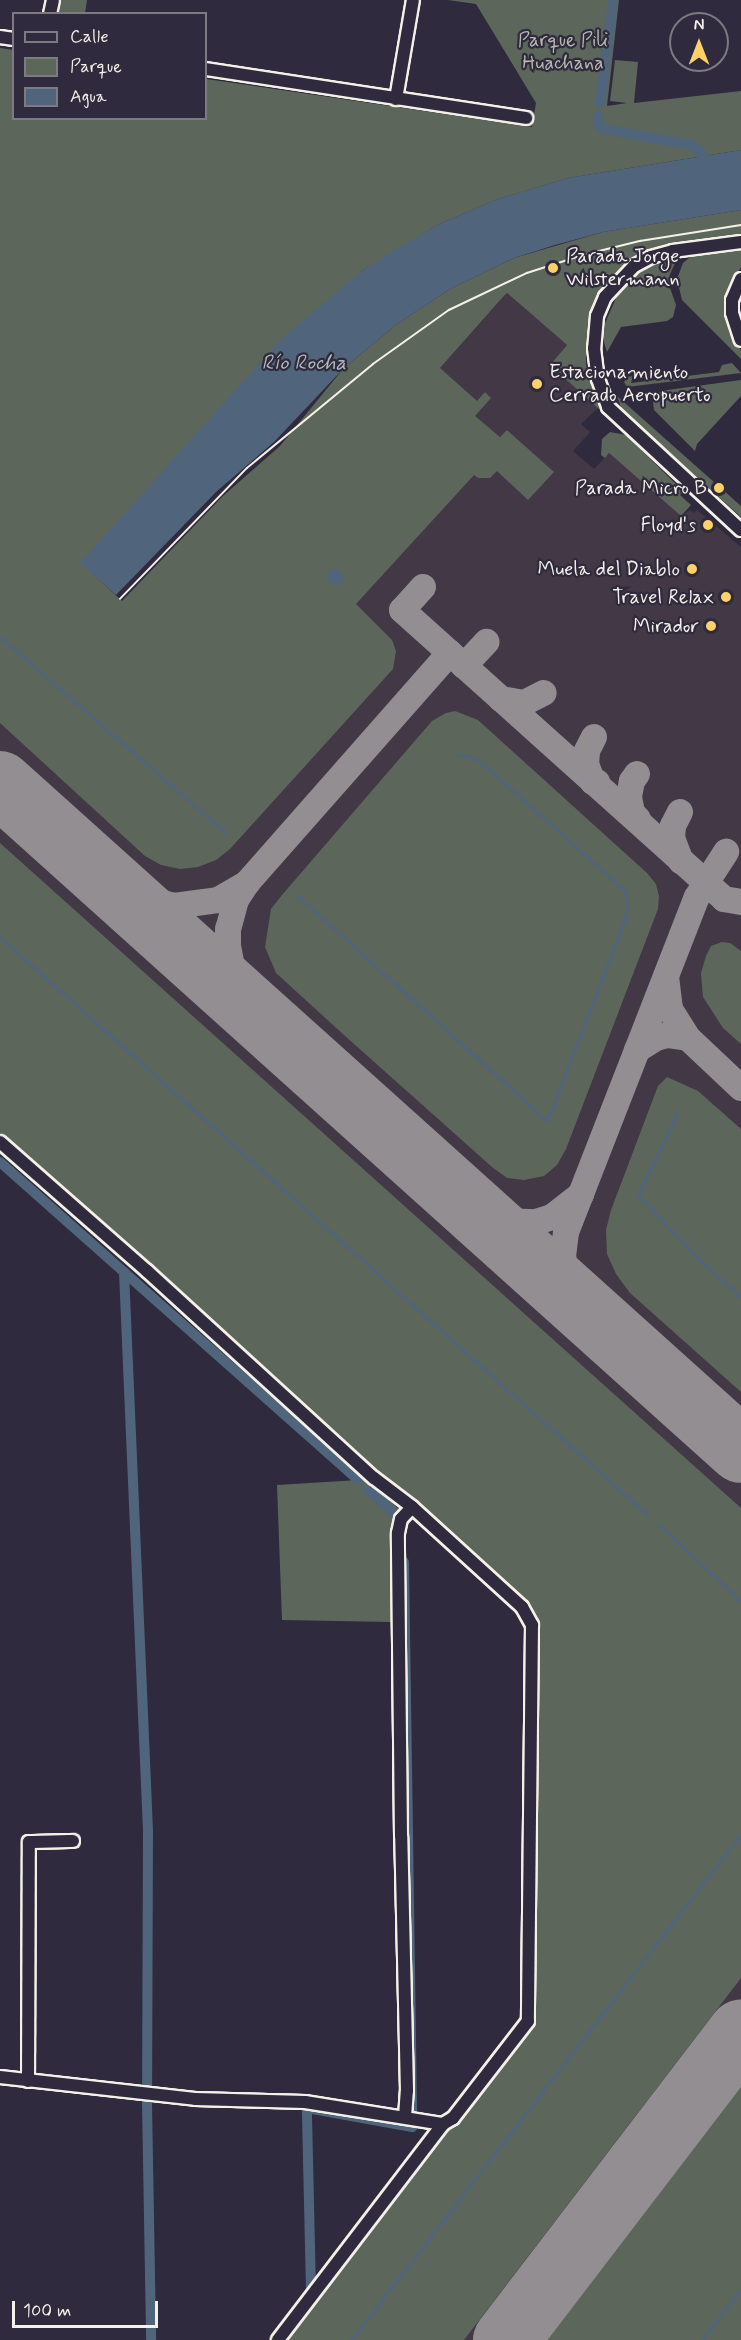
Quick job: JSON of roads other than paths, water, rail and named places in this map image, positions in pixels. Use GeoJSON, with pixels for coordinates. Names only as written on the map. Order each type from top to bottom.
{"type":"FeatureCollection","features":[{"type":"Feature","properties":{"kind":"street"},"geometry":{"type":"LineString","coordinates":[[396,99],[412,0]]}},
{"type":"Feature","properties":{"kind":"street"},"geometry":{"type":"LineString","coordinates":[[207,69],[526,118]]}},
{"type":"Feature","properties":{"kind":"street"},"geometry":{"type":"LineString","coordinates":[[741,242],[674,251],[651,257],[634,266],[605,297],[597,316],[594,348],[598,379],[608,407],[741,530]]}},
{"type":"Feature","properties":{"kind":"street"},"geometry":{"type":"LineString","coordinates":[[741,279],[732,300],[732,312],[734,325],[741,340]]}},
{"type":"Feature","properties":{"kind":"street"},"geometry":{"type":"LineString","coordinates":[[0,1142],[147,1271],[374,1478],[412,1507],[522,1607],[532,1625],[530,2015],[528,2021],[453,2118],[443,2124],[279,2340]]}},
{"type":"Feature","properties":{"kind":"street"},"geometry":{"type":"LineString","coordinates":[[405,2117],[407,2091],[401,1836],[398,1533],[401,1519],[412,1507]]}},
{"type":"Feature","properties":{"kind":"street"},"geometry":{"type":"LineString","coordinates":[[28,2081],[29,1842],[73,1840]]}},
{"type":"Feature","properties":{"kind":"street"},"geometry":{"type":"LineString","coordinates":[[0,2077],[195,2099],[305,2102],[443,2124]]}},
{"type":"Feature","properties":{"kind":"water","name":"Río Rocha"},"geometry":{"type":"Polygon","coordinates":[[[741,150],[741,210],[603,232],[555,245],[514,258],[450,289],[397,324],[343,369],[274,442],[216,492],[116,595],[80,563],[283,337],[362,271],[391,252],[439,224],[498,199],[568,178],[741,150]]]}},
{"type":"Feature","properties":{"kind":"water"},"geometry":{"type":"Polygon","coordinates":[[[335,569],[341,571],[343,577],[341,583],[335,585],[329,583],[327,577],[329,571],[335,569]]]}},
{"type":"Feature","properties":{"kind":"waterway"},"geometry":{"type":"LineString","coordinates":[[600,103],[613,0]]}},
{"type":"Feature","properties":{"kind":"waterway"},"geometry":{"type":"LineString","coordinates":[[598,116],[599,126],[603,129],[692,145],[703,155],[705,169]]}},
{"type":"Feature","properties":{"kind":"waterway"},"geometry":{"type":"LineString","coordinates":[[0,637],[226,833]]}},
{"type":"Feature","properties":{"kind":"waterway"},"geometry":{"type":"LineString","coordinates":[[298,896],[547,1121],[624,921],[628,907],[625,891],[490,770],[474,758],[458,754]]}},
{"type":"Feature","properties":{"kind":"waterway"},"geometry":{"type":"LineString","coordinates":[[0,937],[648,1515]]}},
{"type":"Feature","properties":{"kind":"waterway"},"geometry":{"type":"LineString","coordinates":[[677,1114],[638,1195],[701,1261],[741,1297]]}},
{"type":"Feature","properties":{"kind":"waterway"},"geometry":{"type":"LineString","coordinates":[[0,1162],[358,1480]]}},
{"type":"Feature","properties":{"kind":"waterway"},"geometry":{"type":"LineString","coordinates":[[124,1272],[148,1831],[147,2084]]}},
{"type":"Feature","properties":{"kind":"waterway"},"geometry":{"type":"LineString","coordinates":[[369,1490],[394,1513]]}},
{"type":"Feature","properties":{"kind":"waterway"},"geometry":{"type":"LineString","coordinates":[[658,1524],[741,1601]]}},
{"type":"Feature","properties":{"kind":"waterway"},"geometry":{"type":"LineString","coordinates":[[404,1562],[412,2110]]}},
{"type":"Feature","properties":{"kind":"waterway"},"geometry":{"type":"LineString","coordinates":[[351,2340],[741,1834]]}},
{"type":"Feature","properties":{"kind":"waterway"},"geometry":{"type":"LineString","coordinates":[[147,2103],[151,2340]]}},
{"type":"Feature","properties":{"kind":"waterway"},"geometry":{"type":"LineString","coordinates":[[311,2291],[307,2108],[412,2127]]}},
{"type":"Feature","properties":{"kind":"waterway"},"geometry":{"type":"LineString","coordinates":[[702,2340],[741,2289]]}},
{"type":"Feature","properties":{"kind":"tram line"},"geometry":{"type":"LineString","coordinates":[[120,599],[247,468],[373,364],[449,310],[527,273],[583,255],[640,241],[741,225]]}},
{"type":"Feature","properties":{"kind":"place","name":"Parada Jorge Wilstermann"},"geometry":{"type":"Point","coordinates":[553,268]}},
{"type":"Feature","properties":{"kind":"place","name":"Estacionamiento Cerrado Aeropuerto"},"geometry":{"type":"Point","coordinates":[537,384]}},
{"type":"Feature","properties":{"kind":"place","name":"Parada Micro B"},"geometry":{"type":"Point","coordinates":[719,488]}},
{"type":"Feature","properties":{"kind":"place","name":"Floyd's"},"geometry":{"type":"Point","coordinates":[708,525]}},
{"type":"Feature","properties":{"kind":"place","name":"Muela del Diablo"},"geometry":{"type":"Point","coordinates":[692,569]}},
{"type":"Feature","properties":{"kind":"place","name":"Travel Relax"},"geometry":{"type":"Point","coordinates":[726,597]}},
{"type":"Feature","properties":{"kind":"place","name":"Mirador"},"geometry":{"type":"Point","coordinates":[711,626]}},
{"type":"Feature","properties":{"kind":"park label","name":"Parque Pili Huachana"},"geometry":{"type":"Point","coordinates":[563,52]}}]}
